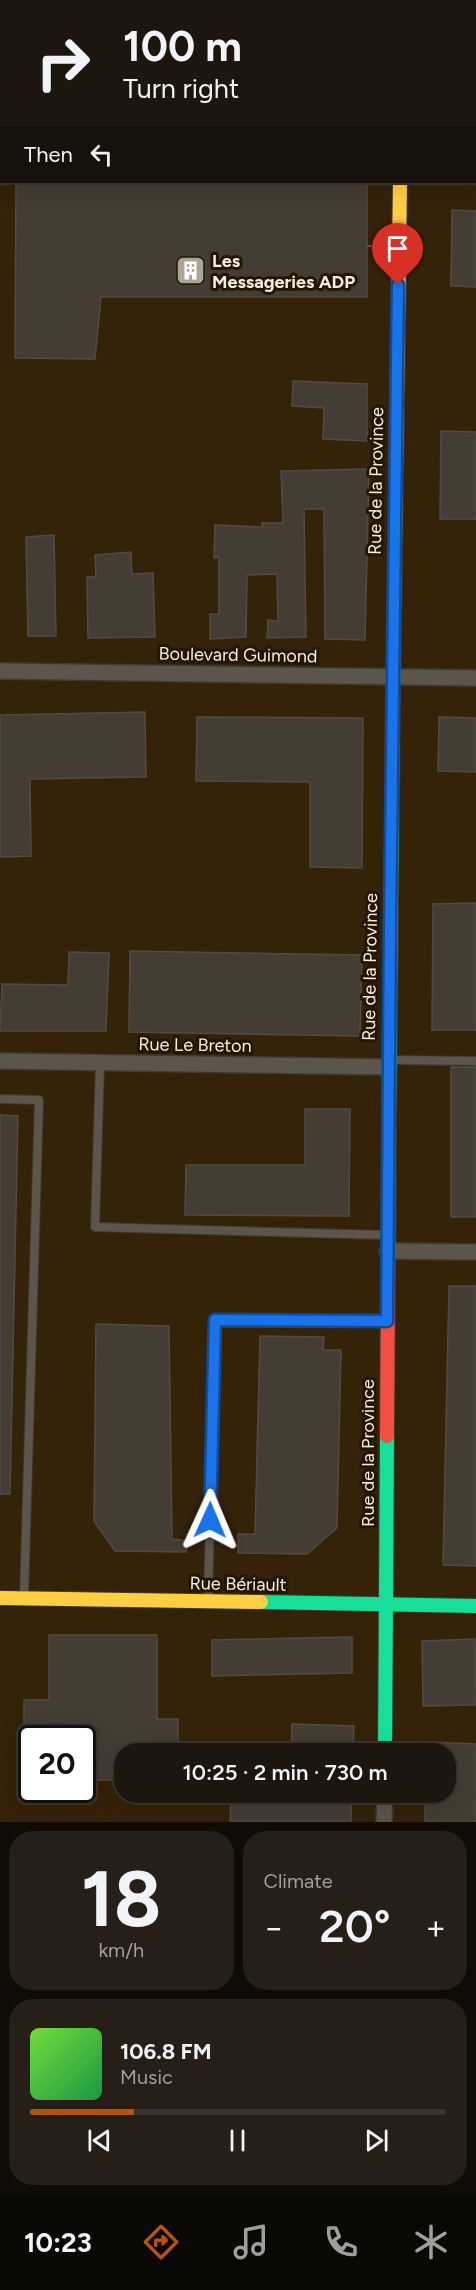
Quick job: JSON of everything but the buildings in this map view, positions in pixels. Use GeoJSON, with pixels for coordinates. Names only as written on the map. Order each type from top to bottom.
{"type":"FeatureCollection","features":[{"type":"Feature","properties":{"kind":"street","name":"Rue de la Province"},"geometry":{"type":"LineString","coordinates":[[385,1743],[387,1243],[400,183]]}},
{"type":"Feature","properties":{"kind":"street","name":"Boulevard Guimond"},"geometry":{"type":"LineString","coordinates":[[0,671],[476,678]]}},
{"type":"Feature","properties":{"kind":"street","name":"Rue Le Breton"},"geometry":{"type":"LineString","coordinates":[[0,1061],[389,1064]]}},
{"type":"Feature","properties":{"kind":"street"},"geometry":{"type":"LineString","coordinates":[[387,1243],[476,1252]]}},
{"type":"Feature","properties":{"kind":"street","name":"Rue Bériault"},"geometry":{"type":"LineString","coordinates":[[0,1598],[476,1606]]}},
{"type":"Feature","properties":{"kind":"street"},"geometry":{"type":"LineString","coordinates":[[384,1822],[385,1803]]}},
{"type":"Feature","properties":{"kind":"lane"},"geometry":{"type":"LineString","coordinates":[[389,1064],[476,1061]]}},
{"type":"Feature","properties":{"kind":"lane"},"geometry":{"type":"LineString","coordinates":[[100,1063],[95,1227],[387,1243]]}},
{"type":"Feature","properties":{"kind":"lane"},"geometry":{"type":"LineString","coordinates":[[0,1099],[39,1100],[24,1599]]}},
{"type":"Feature","properties":{"kind":"lane"},"geometry":{"type":"LineString","coordinates":[[207,1602],[215,1320],[387,1321]]}},
{"type":"Feature","properties":{"kind":"shaded area"},"geometry":{"type":"Polygon","coordinates":[[[0,183],[476,183],[476,1822],[0,1822],[0,183]]]}},
{"type":"Feature","properties":{"kind":"traffic: fast"},"geometry":{"type":"LineString","coordinates":[[389,1120],[393,687]]}},
{"type":"Feature","properties":{"kind":"traffic: fast"},"geometry":{"type":"LineString","coordinates":[[385,1743],[387,1436]]}},
{"type":"Feature","properties":{"kind":"traffic: fast"},"geometry":{"type":"LineString","coordinates":[[261,1602],[476,1606]]}},
{"type":"Feature","properties":{"kind":"traffic: slow"},"geometry":{"type":"LineString","coordinates":[[393,687],[400,183]]}},
{"type":"Feature","properties":{"kind":"traffic: slow"},"geometry":{"type":"LineString","coordinates":[[0,1598],[261,1602]]}},
{"type":"Feature","properties":{"kind":"traffic: jam"},"geometry":{"type":"LineString","coordinates":[[387,1436],[389,1120]]}},
{"type":"Feature","properties":{"kind":"place","name":"Les Messageries ADP"},"geometry":{"type":"Point","coordinates":[191,271]}},
{"type":"Feature","properties":{"kind":"route"},"geometry":{"type":"LineString","coordinates":[[210,1520],[215,1320],[387,1321],[398,285]]}}]}
